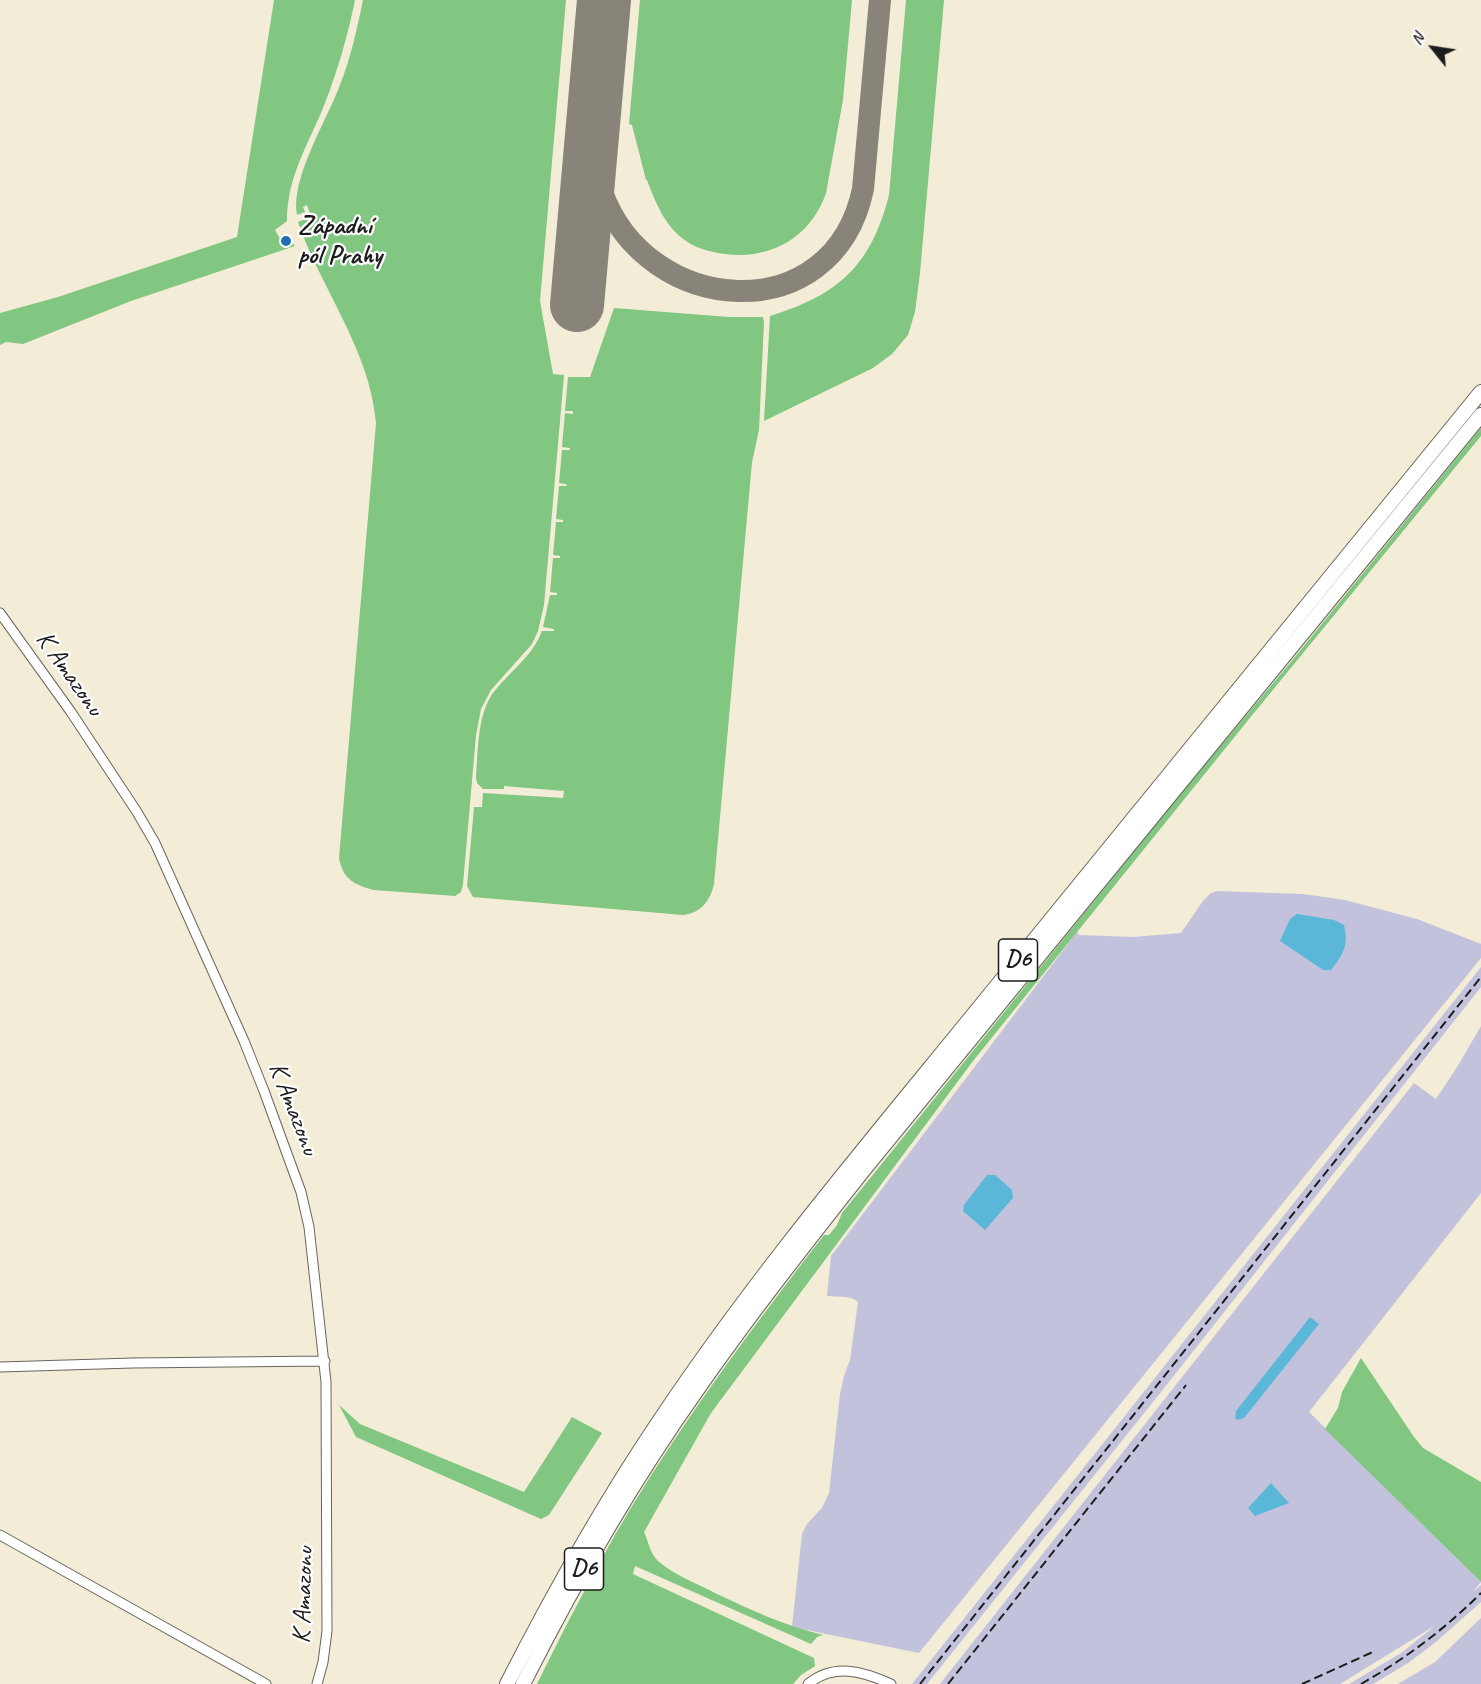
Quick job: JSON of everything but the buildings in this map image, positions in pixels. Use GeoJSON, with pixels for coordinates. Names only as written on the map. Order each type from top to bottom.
{"type":"FeatureCollection","features":[{"type":"Feature","properties":{"kind":"highway","name":"D6"},"geometry":{"type":"LineString","coordinates":[[507,1684],[536,1627],[608,1502],[679,1391],[768,1269],[1481,392]]}},
{"type":"Feature","properties":{"kind":"highway","name":"D6"},"geometry":{"type":"LineString","coordinates":[[523,1684],[568,1599],[646,1467],[696,1391],[773,1286],[862,1172],[1481,415]]}},
{"type":"Feature","properties":{"kind":"street","name":"K Amazonu"},"geometry":{"type":"LineString","coordinates":[[0,613],[71,712],[155,843],[244,1041],[301,1192],[309,1227],[325,1361],[327,1631],[317,1684]]}},
{"type":"Feature","properties":{"kind":"street"},"geometry":{"type":"LineString","coordinates":[[0,1367],[325,1361]]}},
{"type":"Feature","properties":{"kind":"street"},"geometry":{"type":"LineString","coordinates":[[0,1535],[266,1684]]}},
{"type":"Feature","properties":{"kind":"street"},"geometry":{"type":"LineString","coordinates":[[808,1684],[833,1671],[857,1671],[891,1684]]}},
{"type":"Feature","properties":{"kind":"shaded area"},"geometry":{"type":"Polygon","coordinates":[[[1217,891],[1303,894],[1345,900],[1417,919],[1481,944],[1481,958],[919,1653],[792,1627],[802,1534],[807,1524],[822,1508],[829,1493],[840,1394],[850,1360],[858,1302],[846,1297],[827,1296],[831,1256],[1077,932],[1079,935],[1133,937],[1181,933],[1203,901],[1211,893],[1217,891]]]}},
{"type":"Feature","properties":{"kind":"shaded area"},"geometry":{"type":"Polygon","coordinates":[[[1481,967],[1481,987],[1161,1392],[927,1684],[912,1684],[1481,967]]]}},
{"type":"Feature","properties":{"kind":"shaded area"},"geometry":{"type":"Polygon","coordinates":[[[1481,1026],[1481,1193],[1309,1412],[1481,1582],[1473,1592],[1481,1585],[1481,1602],[1436,1642],[1408,1663],[1373,1684],[1349,1684],[1401,1653],[1436,1625],[1340,1684],[940,1684],[1414,1083],[1436,1099],[1481,1026]]]}},
{"type":"Feature","properties":{"kind":"shaded area"},"geometry":{"type":"Polygon","coordinates":[[[1481,1618],[1481,1684],[1398,1684],[1435,1662],[1481,1618]]]}},
{"type":"Feature","properties":{"kind":"green space"},"geometry":{"type":"Polygon","coordinates":[[[274,0],[355,0],[334,77],[295,174],[288,204],[287,221],[275,230],[283,244],[292,243],[295,246],[131,301],[23,344],[6,342],[0,345],[0,313],[58,297],[237,237],[274,0]]]}},
{"type":"Feature","properties":{"kind":"green space"},"geometry":{"type":"Polygon","coordinates":[[[363,0],[566,0],[540,301],[553,374],[564,375],[544,605],[538,631],[532,644],[491,690],[481,709],[476,735],[463,884],[461,892],[455,896],[367,888],[350,880],[343,871],[339,858],[376,423],[365,370],[298,222],[311,217],[307,205],[303,207],[305,212],[297,215],[296,201],[304,167],[344,74],[363,0]]]}},
{"type":"Feature","properties":{"kind":"green space"},"geometry":{"type":"Polygon","coordinates":[[[640,0],[852,0],[843,100],[826,193],[810,222],[787,242],[758,253],[742,255],[719,253],[702,249],[687,241],[665,219],[646,180],[632,125],[629,124],[640,0]]]}},
{"type":"Feature","properties":{"kind":"green space"},"geometry":{"type":"Polygon","coordinates":[[[906,0],[944,0],[920,273],[915,312],[908,335],[892,354],[873,368],[764,421],[770,316],[794,308],[833,287],[861,259],[882,220],[889,195],[906,0]]]}},
{"type":"Feature","properties":{"kind":"green space"},"geometry":{"type":"Polygon","coordinates":[[[614,308],[729,317],[763,317],[764,322],[759,430],[752,462],[714,884],[710,896],[700,909],[683,915],[473,897],[467,886],[474,807],[482,807],[483,793],[563,798],[564,791],[504,786],[504,789],[483,789],[477,783],[476,778],[479,736],[486,705],[491,696],[526,657],[538,641],[542,631],[554,631],[554,629],[543,627],[550,595],[557,595],[557,593],[550,592],[553,558],[560,558],[560,556],[553,555],[556,522],[563,522],[563,520],[556,519],[559,486],[567,486],[559,483],[562,450],[570,450],[570,448],[562,447],[565,413],[573,414],[573,411],[565,411],[568,377],[590,377],[614,308]]]}},
{"type":"Feature","properties":{"kind":"green space"},"geometry":{"type":"Polygon","coordinates":[[[1481,428],[1481,436],[973,1061],[711,1413],[644,1532],[655,1558],[678,1575],[768,1617],[823,1635],[817,1637],[811,1644],[635,1566],[633,1574],[814,1658],[815,1666],[801,1675],[793,1684],[537,1684],[605,1553],[651,1475],[722,1370],[773,1302],[824,1235],[829,1235],[837,1225],[842,1213],[1178,797],[1481,428]]]}},
{"type":"Feature","properties":{"kind":"green space"},"geometry":{"type":"Polygon","coordinates":[[[1361,1358],[1423,1448],[1481,1482],[1481,1582],[1325,1429],[1338,1408],[1342,1392],[1361,1358]]]}},
{"type":"Feature","properties":{"kind":"green space"},"geometry":{"type":"Polygon","coordinates":[[[339,1405],[360,1424],[524,1492],[572,1417],[602,1433],[549,1515],[541,1519],[356,1437],[339,1405]]]}},
{"type":"Feature","properties":{"kind":"water"},"geometry":{"type":"Polygon","coordinates":[[[1297,914],[1334,920],[1344,925],[1346,938],[1344,949],[1331,970],[1323,970],[1280,941],[1290,919],[1297,914]]]}},
{"type":"Feature","properties":{"kind":"water"},"geometry":{"type":"Polygon","coordinates":[[[987,1175],[995,1175],[1012,1190],[1013,1198],[985,1230],[963,1211],[964,1205],[987,1175]]]}},
{"type":"Feature","properties":{"kind":"water"},"geometry":{"type":"Polygon","coordinates":[[[1310,1317],[1319,1324],[1244,1418],[1237,1420],[1236,1411],[1310,1317]]]}},
{"type":"Feature","properties":{"kind":"water"},"geometry":{"type":"Polygon","coordinates":[[[1271,1483],[1289,1503],[1255,1516],[1248,1508],[1271,1483]]]}},
{"type":"Feature","properties":{"kind":"taxiway"},"geometry":{"type":"LineString","coordinates":[[600,56],[595,107],[594,159],[602,192],[625,234],[658,264],[696,284],[738,291],[779,286],[816,267],[845,235],[863,189],[880,0]]}},
{"type":"Feature","properties":{"kind":"runway"},"geometry":{"type":"LineString","coordinates":[[577,305],[604,0]]}},
{"type":"Feature","properties":{"kind":"railway"},"geometry":{"type":"LineString","coordinates":[[920,1684],[1481,977]]}},
{"type":"Feature","properties":{"kind":"railway"},"geometry":{"type":"LineString","coordinates":[[948,1684],[1186,1385]]}},
{"type":"Feature","properties":{"kind":"railway"},"geometry":{"type":"LineString","coordinates":[[1361,1684],[1424,1643],[1481,1593]]}},
{"type":"Feature","properties":{"kind":"railway"},"geometry":{"type":"LineString","coordinates":[[1302,1684],[1375,1651]]}},
{"type":"Feature","properties":{"kind":"place","name":"Západní pól Prahy"},"geometry":{"type":"Point","coordinates":[286,241]}}]}
